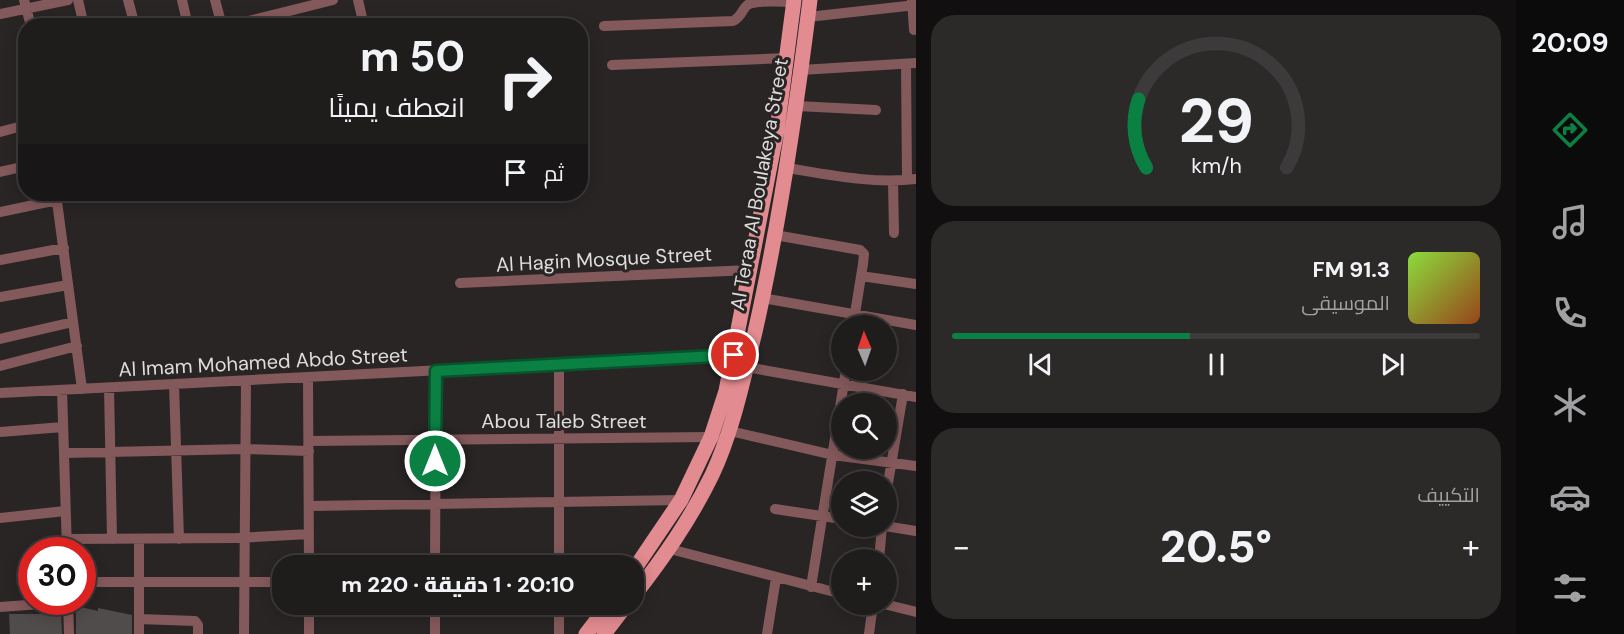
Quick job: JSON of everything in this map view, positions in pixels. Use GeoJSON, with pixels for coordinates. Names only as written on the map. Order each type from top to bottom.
{"type":"FeatureCollection","features":[{"type":"Feature","properties":{"kind":"main road","name":"Al Teraa Al Boulakeya Street"},"geometry":{"type":"LineString","coordinates":[[644,583],[670,549],[694,509],[730,431],[775,236],[794,133],[810,0]]}},
{"type":"Feature","properties":{"kind":"main road","name":"Al Teraa Al Boulakeya Street"},"geometry":{"type":"LineString","coordinates":[[644,555],[681,500],[711,437],[726,391],[777,130],[794,1]]}},
{"type":"Feature","properties":{"kind":"main road"},"geometry":{"type":"LineString","coordinates":[[777,130],[794,133]]}},
{"type":"Feature","properties":{"kind":"main road"},"geometry":{"type":"LineString","coordinates":[[586,634],[601,615]]}},
{"type":"Feature","properties":{"kind":"main road"},"geometry":{"type":"LineString","coordinates":[[604,634],[619,615]]}},
{"type":"Feature","properties":{"kind":"street"},"geometry":{"type":"LineString","coordinates":[[0,14],[25,4],[68,0]]}},
{"type":"Feature","properties":{"kind":"street"},"geometry":{"type":"LineString","coordinates":[[78,0],[82,18]]}},
{"type":"Feature","properties":{"kind":"street"},"geometry":{"type":"LineString","coordinates":[[128,0],[133,18]]}},
{"type":"Feature","properties":{"kind":"street"},"geometry":{"type":"LineString","coordinates":[[182,0],[186,18]]}},
{"type":"Feature","properties":{"kind":"street"},"geometry":{"type":"LineString","coordinates":[[215,0],[220,18]]}},
{"type":"Feature","properties":{"kind":"street"},"geometry":{"type":"LineString","coordinates":[[261,18],[333,0]]}},
{"type":"Feature","properties":{"kind":"street"},"geometry":{"type":"LineString","coordinates":[[358,0],[362,18]]}},
{"type":"Feature","properties":{"kind":"street"},"geometry":{"type":"LineString","coordinates":[[604,26],[733,21],[739,18],[746,7],[752,3],[794,1]]}},
{"type":"Feature","properties":{"kind":"street"},"geometry":{"type":"LineString","coordinates":[[808,17],[914,4],[914,30]]}},
{"type":"Feature","properties":{"kind":"street"},"geometry":{"type":"LineString","coordinates":[[612,65],[786,58]]}},
{"type":"Feature","properties":{"kind":"street"},"geometry":{"type":"LineString","coordinates":[[787,168],[865,180],[911,180],[911,64],[801,70]]}},
{"type":"Feature","properties":{"kind":"street"},"geometry":{"type":"LineString","coordinates":[[797,106],[876,110]]}},
{"type":"Feature","properties":{"kind":"street"},"geometry":{"type":"LineString","coordinates":[[0,132],[18,127]]}},
{"type":"Feature","properties":{"kind":"street"},"geometry":{"type":"LineString","coordinates":[[0,172],[18,168]]}},
{"type":"Feature","properties":{"kind":"street"},"geometry":{"type":"LineString","coordinates":[[893,181],[894,233]]}},
{"type":"Feature","properties":{"kind":"street"},"geometry":{"type":"LineString","coordinates":[[0,212],[42,201]]}},
{"type":"Feature","properties":{"kind":"street"},"geometry":{"type":"LineString","coordinates":[[58,201],[82,389]]}},
{"type":"Feature","properties":{"kind":"street"},"geometry":{"type":"LineString","coordinates":[[775,236],[860,250],[864,254],[854,315]]}},
{"type":"Feature","properties":{"kind":"street"},"geometry":{"type":"LineString","coordinates":[[0,260],[64,248]]}},
{"type":"Feature","properties":{"kind":"street","name":"Al Hagin Mosque Street"},"geometry":{"type":"LineString","coordinates":[[460,283],[750,270]]}},
{"type":"Feature","properties":{"kind":"street"},"geometry":{"type":"LineString","coordinates":[[861,276],[916,284]]}},
{"type":"Feature","properties":{"kind":"street"},"geometry":{"type":"LineString","coordinates":[[0,297],[68,285]]}},
{"type":"Feature","properties":{"kind":"street"},"geometry":{"type":"LineString","coordinates":[[762,298],[832,315]]}},
{"type":"Feature","properties":{"kind":"street"},"geometry":{"type":"LineString","coordinates":[[0,339],[73,322]]}},
{"type":"Feature","properties":{"kind":"street"},"geometry":{"type":"LineString","coordinates":[[897,323],[916,325]]}},
{"type":"Feature","properties":{"kind":"street"},"geometry":{"type":"LineString","coordinates":[[0,366],[77,346]]}},
{"type":"Feature","properties":{"kind":"street","name":"Al Imam Mohamed Abdo Street"},"geometry":{"type":"LineString","coordinates":[[0,393],[734,355]]}},
{"type":"Feature","properties":{"kind":"street"},"geometry":{"type":"LineString","coordinates":[[558,364],[559,555]]}},
{"type":"Feature","properties":{"kind":"street"},"geometry":{"type":"LineString","coordinates":[[746,367],[916,397]]}},
{"type":"Feature","properties":{"kind":"street"},"geometry":{"type":"LineString","coordinates":[[435,555],[436,371]]}},
{"type":"Feature","properties":{"kind":"street"},"geometry":{"type":"LineString","coordinates":[[309,377],[309,555]]}},
{"type":"Feature","properties":{"kind":"street"},"geometry":{"type":"LineString","coordinates":[[244,634],[246,381]]}},
{"type":"Feature","properties":{"kind":"street"},"geometry":{"type":"LineString","coordinates":[[842,393],[844,381]]}},
{"type":"Feature","properties":{"kind":"street"},"geometry":{"type":"LineString","coordinates":[[174,384],[179,539]]}},
{"type":"Feature","properties":{"kind":"street"},"geometry":{"type":"LineString","coordinates":[[109,388],[112,539]]}},
{"type":"Feature","properties":{"kind":"street"},"geometry":{"type":"LineString","coordinates":[[62,390],[66,537]]}},
{"type":"Feature","properties":{"kind":"street"},"geometry":{"type":"LineString","coordinates":[[890,471],[903,394]]}},
{"type":"Feature","properties":{"kind":"street"},"geometry":{"type":"LineString","coordinates":[[0,432],[63,427]]}},
{"type":"Feature","properties":{"kind":"street"},"geometry":{"type":"LineString","coordinates":[[730,431],[831,455]]}},
{"type":"Feature","properties":{"kind":"street","name":"Abou Taleb Street"},"geometry":{"type":"LineString","coordinates":[[64,453],[246,449],[435,440],[711,437]]}},
{"type":"Feature","properties":{"kind":"street"},"geometry":{"type":"LineString","coordinates":[[810,587],[832,459]]}},
{"type":"Feature","properties":{"kind":"street"},"geometry":{"type":"LineString","coordinates":[[862,459],[916,466]]}},
{"type":"Feature","properties":{"kind":"street"},"geometry":{"type":"LineString","coordinates":[[309,506],[681,500]]}},
{"type":"Feature","properties":{"kind":"street"},"geometry":{"type":"LineString","coordinates":[[775,509],[831,517]]}},
{"type":"Feature","properties":{"kind":"street"},"geometry":{"type":"LineString","coordinates":[[0,518],[65,511]]}},
{"type":"Feature","properties":{"kind":"street"},"geometry":{"type":"LineString","coordinates":[[897,528],[916,531]]}},
{"type":"Feature","properties":{"kind":"street"},"geometry":{"type":"LineString","coordinates":[[96,539],[179,539],[309,534]]}},
{"type":"Feature","properties":{"kind":"street"},"geometry":{"type":"LineString","coordinates":[[139,539],[139,634]]}},
{"type":"Feature","properties":{"kind":"street"},"geometry":{"type":"LineString","coordinates":[[670,549],[831,592]]}},
{"type":"Feature","properties":{"kind":"street"},"geometry":{"type":"LineString","coordinates":[[769,634],[777,578]]}},
{"type":"Feature","properties":{"kind":"street"},"geometry":{"type":"LineString","coordinates":[[96,582],[272,582]]}},
{"type":"Feature","properties":{"kind":"street"},"geometry":{"type":"LineString","coordinates":[[0,607],[18,606]]}},
{"type":"Feature","properties":{"kind":"street"},"geometry":{"type":"LineString","coordinates":[[897,607],[916,612]]}},
{"type":"Feature","properties":{"kind":"street"},"geometry":{"type":"LineString","coordinates":[[68,615],[69,634]]}},
{"type":"Feature","properties":{"kind":"street"},"geometry":{"type":"LineString","coordinates":[[309,615],[309,634]]}},
{"type":"Feature","properties":{"kind":"street"},"geometry":{"type":"LineString","coordinates":[[435,615],[435,634]]}},
{"type":"Feature","properties":{"kind":"street"},"geometry":{"type":"LineString","coordinates":[[559,615],[559,634]]}},
{"type":"Feature","properties":{"kind":"street"},"geometry":{"type":"LineString","coordinates":[[869,634],[872,615]]}},
{"type":"Feature","properties":{"kind":"street"},"geometry":{"type":"LineString","coordinates":[[139,619],[195,621],[198,625],[198,634]]}},
{"type":"Feature","properties":{"kind":"building"},"geometry":{"type":"Polygon","coordinates":[[[98,608],[132,615],[132,634],[76,634],[76,615],[96,615],[98,608]]]}},
{"type":"Feature","properties":{"kind":"building"},"geometry":{"type":"Polygon","coordinates":[[[9,614],[61,615],[62,634],[10,634],[9,614]]]}},
{"type":"Feature","properties":{"kind":"route"},"geometry":{"type":"LineString","coordinates":[[435,461],[436,371],[734,355]]}}]}
